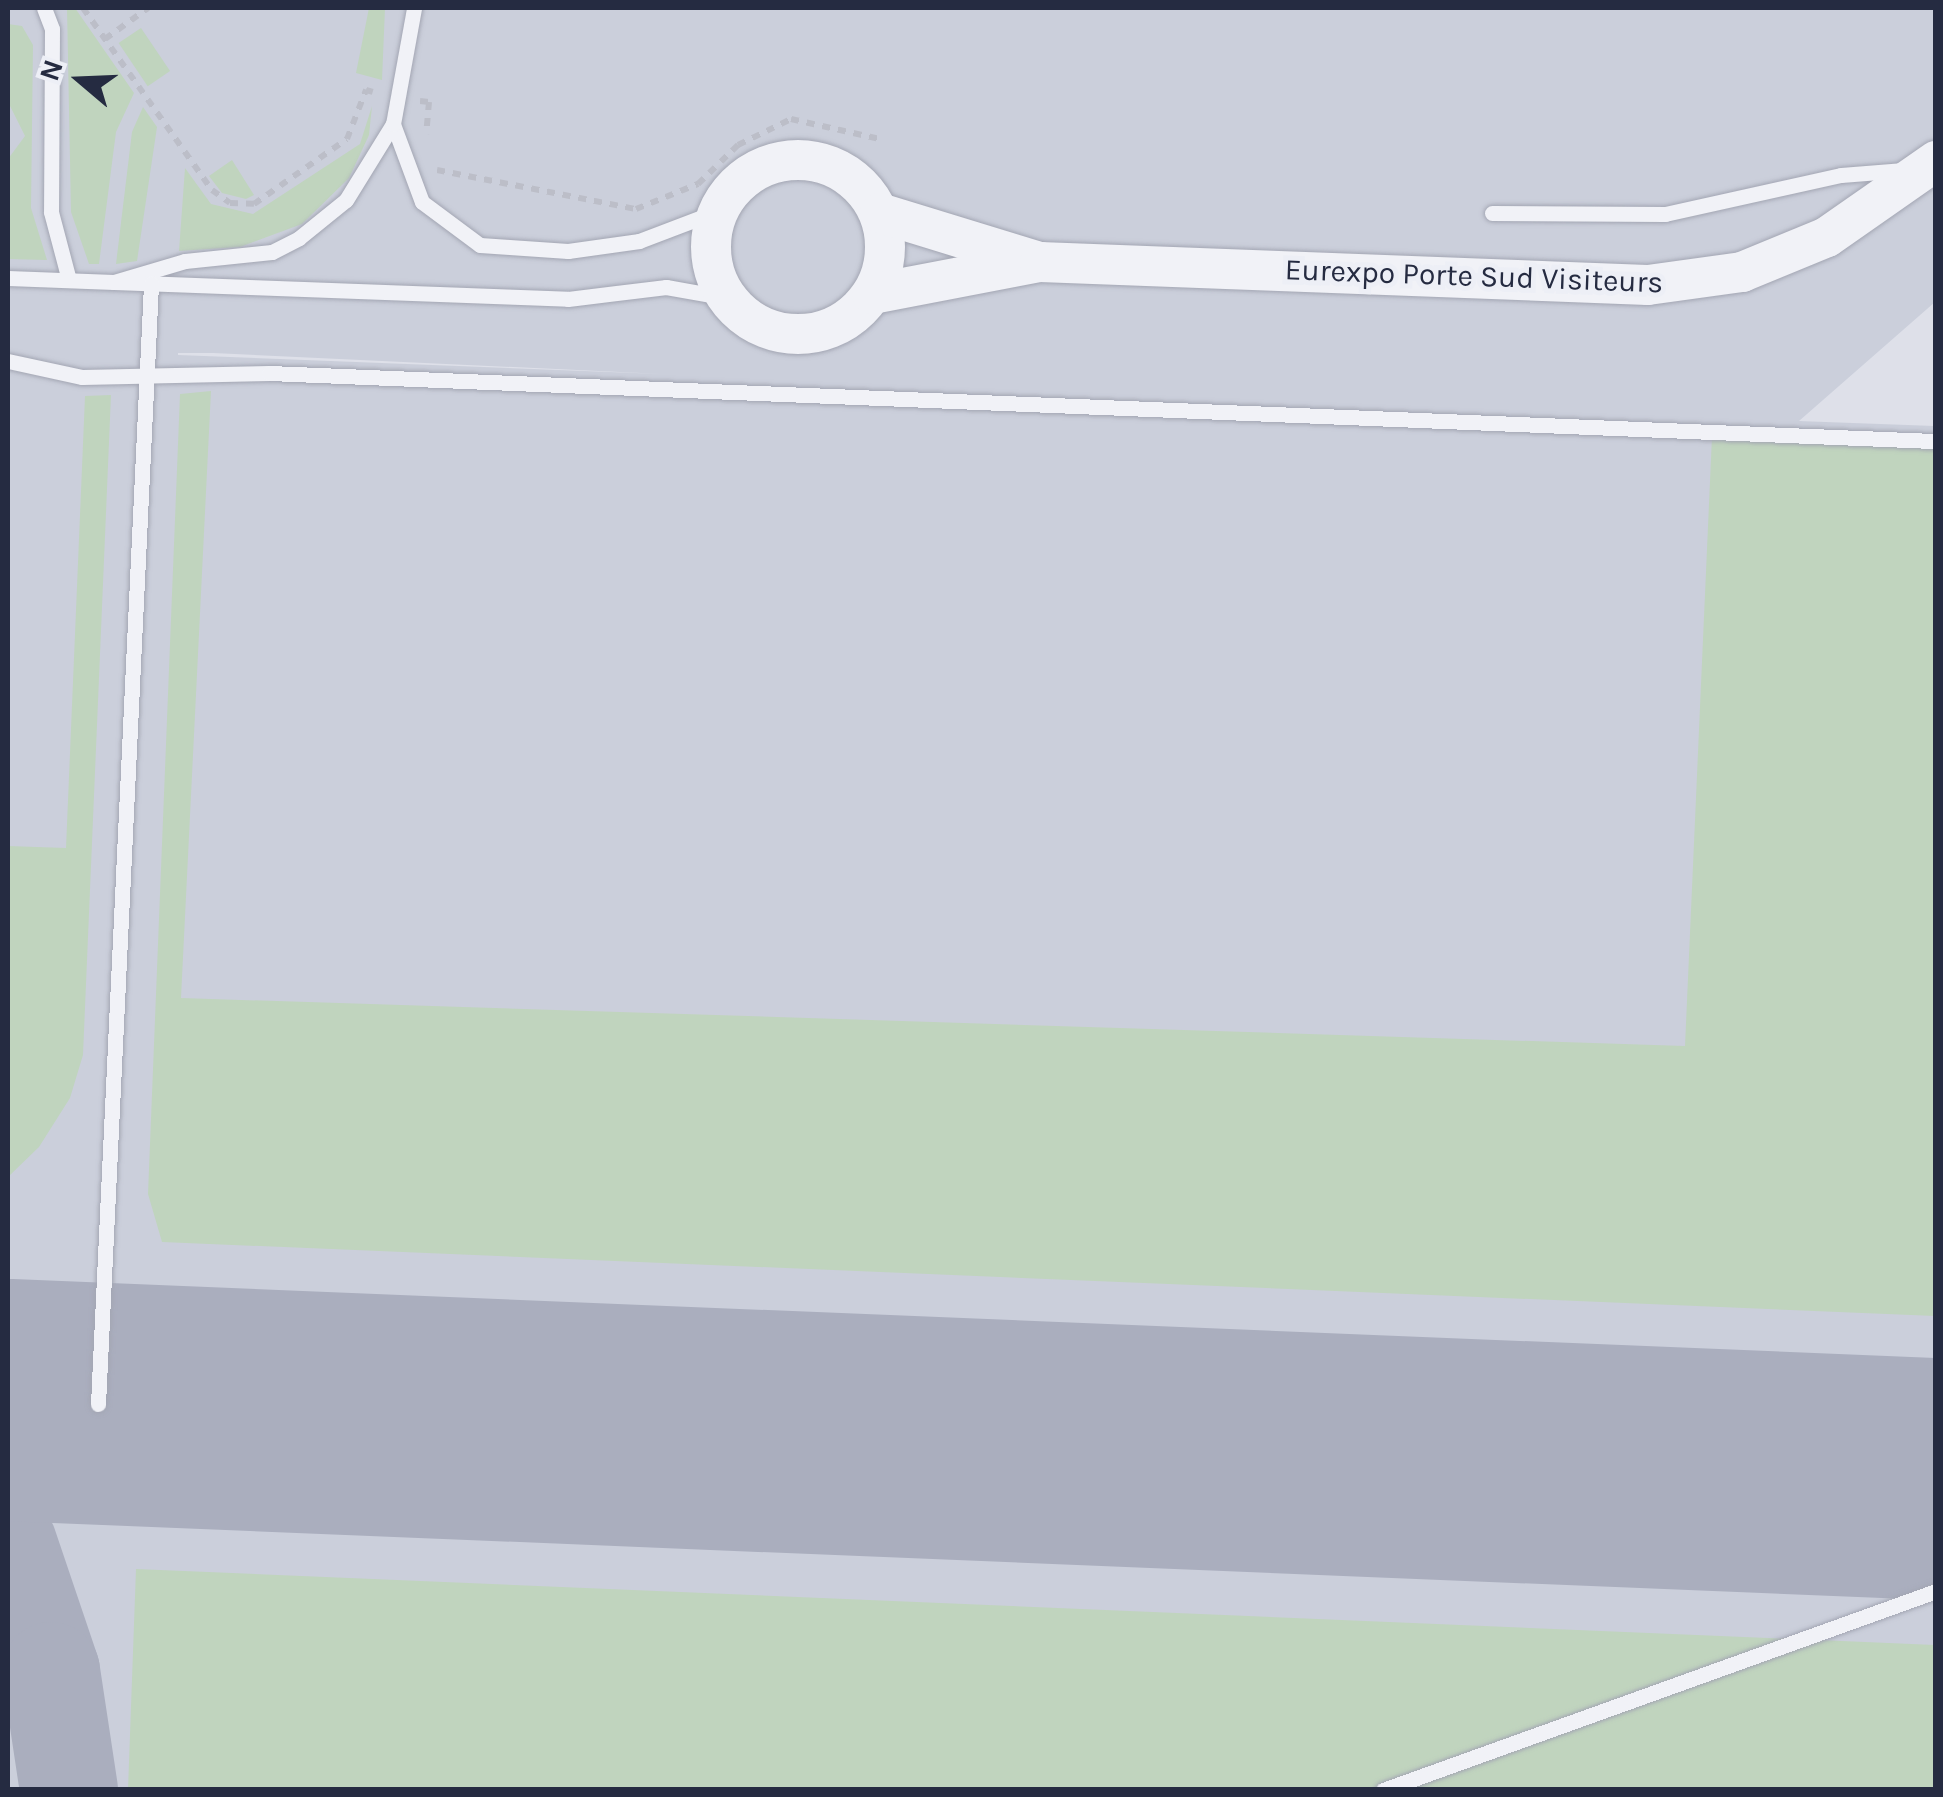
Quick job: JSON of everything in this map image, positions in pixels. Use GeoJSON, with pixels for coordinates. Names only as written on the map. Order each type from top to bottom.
{"type":"FeatureCollection","features":[{"type":"Feature","properties":{"kind":"street"},"geometry":{"type":"LineString","coordinates":[[727,298],[711,241],[718,211],[734,186],[787,159],[843,171],[880,213],[884,268],[872,294]]}},
{"type":"Feature","properties":{"kind":"street","name":"Eurexpo Porte Sud Visiteurs"},"geometry":{"type":"LineString","coordinates":[[727,298],[760,325],[801,334],[829,329],[872,294],[1040,262],[1648,285],[1742,272],[1828,237],[1932,165]]}},
{"type":"Feature","properties":{"kind":"street","name":"Eurexpo Porte Sud Visiteurs"},"geometry":{"type":"LineString","coordinates":[[880,213],[1040,262]]}},
{"type":"Feature","properties":{"kind":"lane"},"geometry":{"type":"LineString","coordinates":[[44,8],[52,30],[51,212],[69,280]]}},
{"type":"Feature","properties":{"kind":"lane"},"geometry":{"type":"LineString","coordinates":[[114,282],[185,262],[272,252],[299,238],[346,200],[394,124],[413,9]]}},
{"type":"Feature","properties":{"kind":"lane"},"geometry":{"type":"LineString","coordinates":[[394,124],[422,202],[480,244],[568,251],[621,244],[718,211]]}},
{"type":"Feature","properties":{"kind":"lane"},"geometry":{"type":"LineString","coordinates":[[1492,213],[1665,214],[1841,176],[1932,165]]}},
{"type":"Feature","properties":{"kind":"lane"},"geometry":{"type":"LineString","coordinates":[[8,278],[568,299],[666,286],[727,298]]}},
{"type":"Feature","properties":{"kind":"lane"},"geometry":{"type":"LineString","coordinates":[[98,1404],[151,283]]}},
{"type":"Feature","properties":{"kind":"lane"},"geometry":{"type":"LineString","coordinates":[[8,361],[82,377],[145,379],[269,373],[1936,441]]}},
{"type":"Feature","properties":{"kind":"lane"},"geometry":{"type":"LineString","coordinates":[[1383,1790],[1936,1591]]}},
{"type":"Feature","properties":{"kind":"path"},"geometry":{"type":"LineString","coordinates":[[83,8],[212,190],[243,206],[347,139],[366,90],[430,102],[429,143]]}},
{"type":"Feature","properties":{"kind":"path"},"geometry":{"type":"LineString","coordinates":[[105,39],[148,8]]}},
{"type":"Feature","properties":{"kind":"path"},"geometry":{"type":"LineString","coordinates":[[433,156],[437,170],[636,209],[698,184],[738,145],[792,119],[880,139]]}},
{"type":"Feature","properties":{"kind":"shaded area"},"geometry":{"type":"Polygon","coordinates":[[[8,8],[1935,8],[1935,302],[1799,421],[1935,426],[1935,1789],[8,1789],[8,8]],[[213,353],[178,355],[662,374],[213,353]]]}},
{"type":"Feature","properties":{"kind":"green space"},"geometry":{"type":"Polygon","coordinates":[[[67,8],[75,8],[134,93],[116,132],[99,264],[89,264],[71,212],[67,8]]]}},
{"type":"Feature","properties":{"kind":"green space"},"geometry":{"type":"Polygon","coordinates":[[[369,8],[385,8],[382,80],[356,73],[369,8]]]}},
{"type":"Feature","properties":{"kind":"green space"},"geometry":{"type":"Polygon","coordinates":[[[8,24],[22,26],[33,45],[31,208],[47,260],[8,259],[8,159],[25,136],[8,102],[8,24]]]}},
{"type":"Feature","properties":{"kind":"green space"},"geometry":{"type":"Polygon","coordinates":[[[141,28],[170,71],[148,86],[119,43],[141,28]]]}},
{"type":"Feature","properties":{"kind":"green space"},"geometry":{"type":"Polygon","coordinates":[[[372,106],[369,135],[349,178],[302,224],[240,247],[179,251],[185,168],[211,204],[253,214],[360,144],[372,106]]]}},
{"type":"Feature","properties":{"kind":"green space"},"geometry":{"type":"Polygon","coordinates":[[[143,107],[157,127],[137,261],[116,264],[132,132],[143,107]]]}},
{"type":"Feature","properties":{"kind":"green space"},"geometry":{"type":"Polygon","coordinates":[[[232,160],[254,195],[246,199],[222,193],[209,176],[232,160]]]}},
{"type":"Feature","properties":{"kind":"green space"},"geometry":{"type":"Polygon","coordinates":[[[211,391],[181,998],[1685,1046],[1712,436],[1935,448],[1935,1316],[162,1242],[148,1194],[180,394],[211,391]]]}},
{"type":"Feature","properties":{"kind":"green space"},"geometry":{"type":"Polygon","coordinates":[[[111,395],[83,1055],[70,1098],[39,1147],[8,1177],[8,846],[66,848],[85,396],[111,395]]]}},
{"type":"Feature","properties":{"kind":"green space"},"geometry":{"type":"Polygon","coordinates":[[[136,1569],[1935,1645],[1935,1789],[128,1790],[136,1569]]]}},
{"type":"Feature","properties":{"kind":"taxiway"},"geometry":{"type":"LineString","coordinates":[[8,1544],[51,1671],[69,1790]]}},
{"type":"Feature","properties":{"kind":"runway"},"geometry":{"type":"LineString","coordinates":[[8,1400],[1936,1479]]}}]}
